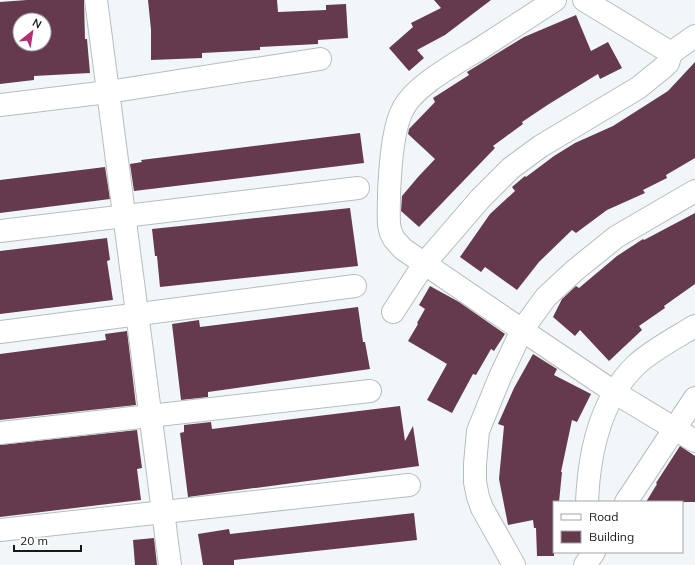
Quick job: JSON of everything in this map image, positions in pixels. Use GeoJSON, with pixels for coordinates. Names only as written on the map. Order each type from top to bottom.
{"type":"FeatureCollection","features":[{"type":"Feature","properties":{"kind":"street"},"geometry":{"type":"LineString","coordinates":[[96,0],[170,565]]}},
{"type":"Feature","properties":{"kind":"street"},"geometry":{"type":"LineString","coordinates":[[555,0],[437,76],[409,100],[397,125],[393,149],[391,174],[391,234],[396,244],[424,264],[614,392],[695,441]]}},
{"type":"Feature","properties":{"kind":"street"},"geometry":{"type":"LineString","coordinates":[[584,0],[671,53]]}},
{"type":"Feature","properties":{"kind":"street"},"geometry":{"type":"LineString","coordinates":[[393,312],[424,264],[480,199],[511,168],[541,146],[643,84],[668,63],[671,53],[695,36]]}},
{"type":"Feature","properties":{"kind":"street"},"geometry":{"type":"LineString","coordinates":[[0,105],[108,92],[320,59]]}},
{"type":"Feature","properties":{"kind":"street"},"geometry":{"type":"LineString","coordinates":[[0,231],[358,188]]}},
{"type":"Feature","properties":{"kind":"street"},"geometry":{"type":"LineString","coordinates":[[514,565],[482,508],[475,482],[475,464],[478,431],[500,377],[522,330],[546,297],[604,246],[616,237],[695,191]]}},
{"type":"Feature","properties":{"kind":"street"},"geometry":{"type":"LineString","coordinates":[[0,332],[356,286]]}},
{"type":"Feature","properties":{"kind":"street"},"geometry":{"type":"LineString","coordinates":[[587,501],[591,463],[596,438],[607,406],[614,392],[624,378],[638,364],[667,343],[695,326]]}},
{"type":"Feature","properties":{"kind":"street"},"geometry":{"type":"LineString","coordinates":[[0,433],[370,391]]}},
{"type":"Feature","properties":{"kind":"street"},"geometry":{"type":"LineString","coordinates":[[627,501],[695,398]]}},
{"type":"Feature","properties":{"kind":"street"},"geometry":{"type":"LineString","coordinates":[[0,530],[409,485]]}},
{"type":"Feature","properties":{"kind":"street"},"geometry":{"type":"LineString","coordinates":[[585,565],[593,553]]}},
{"type":"Feature","properties":{"kind":"building"},"geometry":{"type":"Polygon","coordinates":[[[27,0],[84,0],[85,39],[87,39],[90,73],[34,76],[34,80],[0,84],[0,2],[27,0]]]}},
{"type":"Feature","properties":{"kind":"building"},"geometry":{"type":"Polygon","coordinates":[[[148,0],[277,0],[278,12],[326,10],[326,5],[346,4],[348,38],[318,40],[318,44],[260,47],[260,50],[202,53],[202,58],[151,60],[151,30],[148,0]]]}},
{"type":"Feature","properties":{"kind":"building"},"geometry":{"type":"Polygon","coordinates":[[[434,0],[491,0],[445,35],[417,50],[424,58],[409,71],[389,48],[413,27],[411,23],[441,8],[434,0]]]}},
{"type":"Feature","properties":{"kind":"building"},"geometry":{"type":"Polygon","coordinates":[[[576,15],[591,51],[608,42],[622,68],[600,79],[598,74],[522,122],[523,124],[493,146],[495,148],[419,227],[401,211],[402,196],[435,159],[408,134],[409,129],[435,102],[433,98],[469,75],[467,72],[524,37],[576,15]]]}},
{"type":"Feature","properties":{"kind":"building"},"geometry":{"type":"Polygon","coordinates":[[[695,62],[695,158],[666,175],[667,178],[643,190],[645,193],[607,210],[576,233],[572,230],[539,262],[517,290],[485,267],[481,272],[460,257],[490,214],[515,191],[512,187],[525,176],[526,177],[554,156],[575,143],[613,126],[668,91],[695,62]]]}},
{"type":"Feature","properties":{"kind":"building"},"geometry":{"type":"Polygon","coordinates":[[[360,133],[364,163],[134,191],[130,164],[142,162],[141,160],[360,133]]]}},
{"type":"Feature","properties":{"kind":"building"},"geometry":{"type":"Polygon","coordinates":[[[105,167],[110,199],[0,213],[0,180],[105,167]]]}},
{"type":"Feature","properties":{"kind":"building"},"geometry":{"type":"Polygon","coordinates":[[[350,208],[358,266],[160,287],[157,256],[155,256],[152,229],[350,208]]]}},
{"type":"Feature","properties":{"kind":"building"},"geometry":{"type":"Polygon","coordinates":[[[695,213],[695,284],[639,326],[642,330],[609,361],[580,330],[575,336],[553,317],[562,299],[576,286],[579,288],[617,256],[643,239],[644,240],[695,213]]]}},
{"type":"Feature","properties":{"kind":"building"},"geometry":{"type":"Polygon","coordinates":[[[107,238],[110,260],[107,261],[113,300],[0,314],[0,251],[107,238]]]}},
{"type":"Feature","properties":{"kind":"building"},"geometry":{"type":"Polygon","coordinates":[[[430,286],[459,302],[505,334],[494,351],[491,349],[476,375],[473,374],[452,413],[427,400],[447,364],[408,341],[425,309],[419,305],[430,286]]]}},
{"type":"Feature","properties":{"kind":"building"},"geometry":{"type":"Polygon","coordinates":[[[358,307],[363,342],[365,342],[370,369],[208,392],[208,397],[181,400],[172,324],[199,320],[200,327],[358,307]]]}},
{"type":"Feature","properties":{"kind":"building"},"geometry":{"type":"Polygon","coordinates":[[[127,331],[136,405],[0,420],[0,354],[106,340],[105,334],[127,331]]]}},
{"type":"Feature","properties":{"kind":"building"},"geometry":{"type":"Polygon","coordinates":[[[533,354],[557,369],[554,375],[591,394],[577,422],[572,420],[561,472],[559,501],[553,501],[554,556],[537,556],[536,528],[534,528],[533,520],[508,525],[499,479],[504,426],[498,424],[514,388],[533,354]]]}},
{"type":"Feature","properties":{"kind":"building"},"geometry":{"type":"Polygon","coordinates":[[[400,406],[405,441],[413,426],[419,466],[188,497],[180,433],[184,432],[184,425],[211,422],[212,429],[400,406]]]}},
{"type":"Feature","properties":{"kind":"building"},"geometry":{"type":"Polygon","coordinates":[[[137,430],[142,468],[137,469],[141,500],[0,517],[0,445],[137,430]]]}},
{"type":"Feature","properties":{"kind":"building"},"geometry":{"type":"Polygon","coordinates":[[[680,446],[695,456],[695,502],[647,501],[657,484],[656,483],[680,446]]]}},
{"type":"Feature","properties":{"kind":"building"},"geometry":{"type":"Polygon","coordinates":[[[414,513],[417,540],[234,560],[234,565],[203,565],[198,534],[229,529],[230,534],[414,513]]]}},
{"type":"Feature","properties":{"kind":"building"},"geometry":{"type":"Polygon","coordinates":[[[154,538],[157,565],[135,565],[133,540],[154,538]]]}}]}
